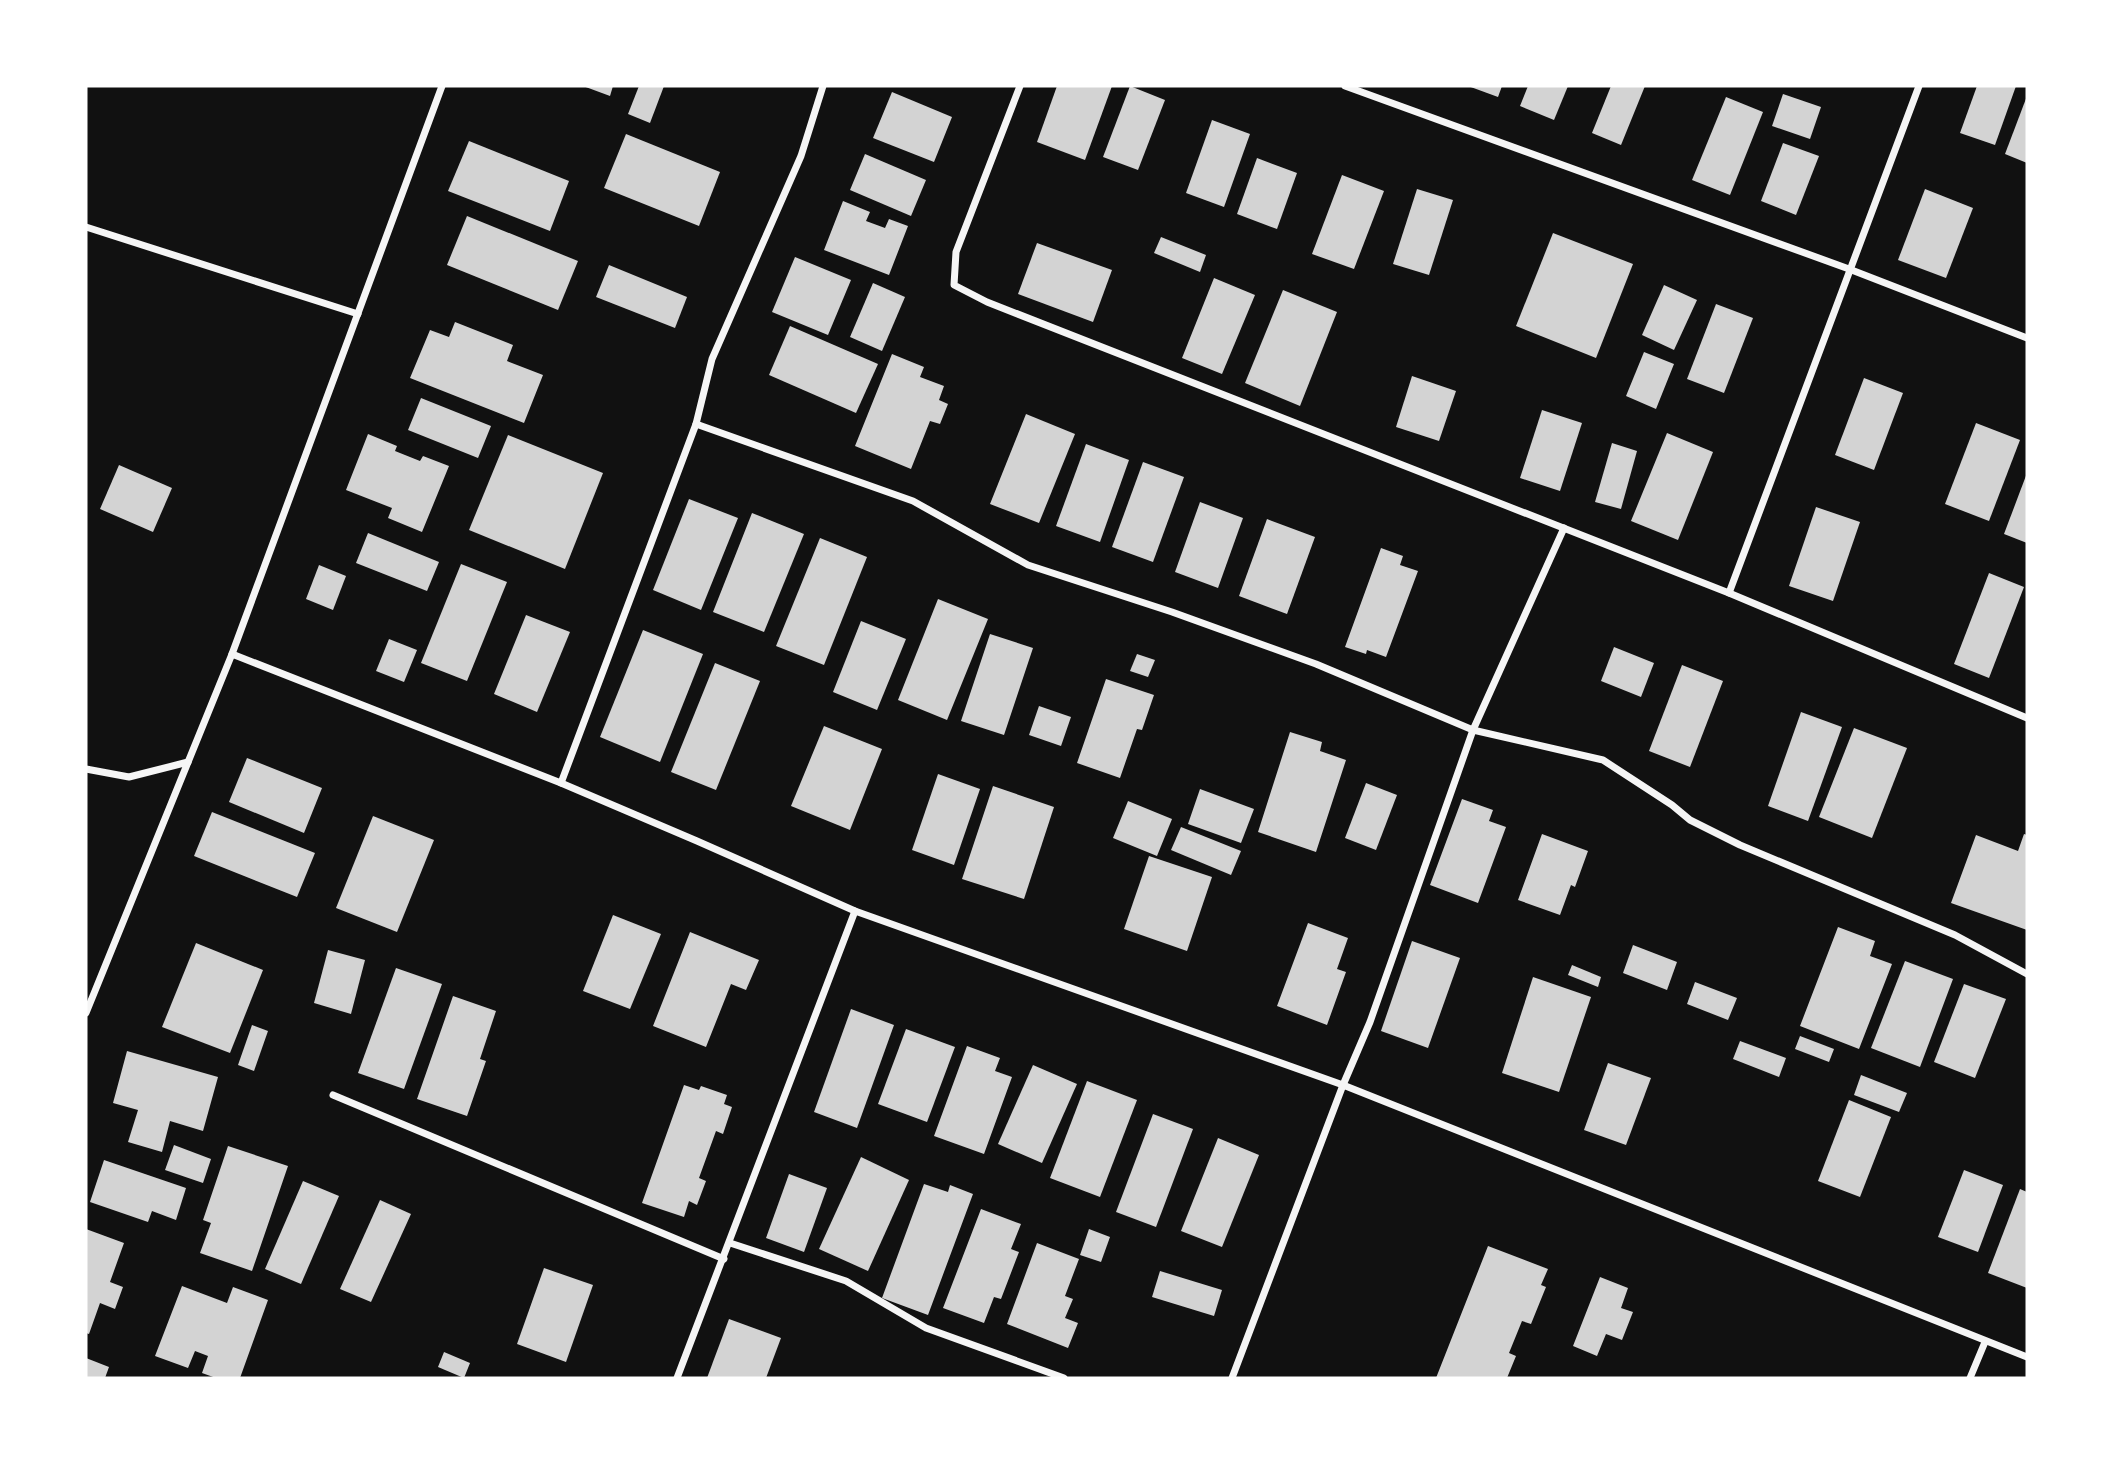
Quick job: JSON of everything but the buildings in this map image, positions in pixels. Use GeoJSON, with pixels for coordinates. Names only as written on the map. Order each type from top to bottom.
{"type":"FeatureCollection","features":[{"type":"Feature","properties":{"kind":"street"},"geometry":{"type":"LineString","coordinates":[[86,1013],[232,654],[442,86]]}},
{"type":"Feature","properties":{"kind":"street"},"geometry":{"type":"LineString","coordinates":[[561,783],[696,424],[712,359],[801,156],[823,86]]}},
{"type":"Feature","properties":{"kind":"street"},"geometry":{"type":"LineString","coordinates":[[1020,86],[956,252],[954,285],[987,302],[1729,593],[2027,718]]}},
{"type":"Feature","properties":{"kind":"street"},"geometry":{"type":"LineString","coordinates":[[1345,86],[1849,269],[2027,338]]}},
{"type":"Feature","properties":{"kind":"street"},"geometry":{"type":"LineString","coordinates":[[1729,593],[1919,86]]}},
{"type":"Feature","properties":{"kind":"street"},"geometry":{"type":"LineString","coordinates":[[86,227],[358,314]]}},
{"type":"Feature","properties":{"kind":"street"},"geometry":{"type":"LineString","coordinates":[[696,424],[913,502],[1028,565],[1172,612],[1316,664],[1473,730],[1603,760],[1672,805],[1690,820],[1740,845],[1955,935],[2027,974]]}},
{"type":"Feature","properties":{"kind":"street"},"geometry":{"type":"LineString","coordinates":[[1232,1378],[1343,1085],[1370,1022],[1473,730],[1564,528]]}},
{"type":"Feature","properties":{"kind":"street"},"geometry":{"type":"LineString","coordinates":[[232,654],[561,783],[855,911],[1343,1085],[2027,1357]]}},
{"type":"Feature","properties":{"kind":"street"},"geometry":{"type":"LineString","coordinates":[[86,769],[130,777],[188,762]]}},
{"type":"Feature","properties":{"kind":"street"},"geometry":{"type":"LineString","coordinates":[[677,1378],[855,911]]}},
{"type":"Feature","properties":{"kind":"street"},"geometry":{"type":"LineString","coordinates":[[333,1095],[724,1259]]}},
{"type":"Feature","properties":{"kind":"street"},"geometry":{"type":"LineString","coordinates":[[730,1243],[846,1281],[926,1328],[1064,1378]]}},
{"type":"Feature","properties":{"kind":"street"},"geometry":{"type":"LineString","coordinates":[[1970,1378],[1985,1342]]}}]}
